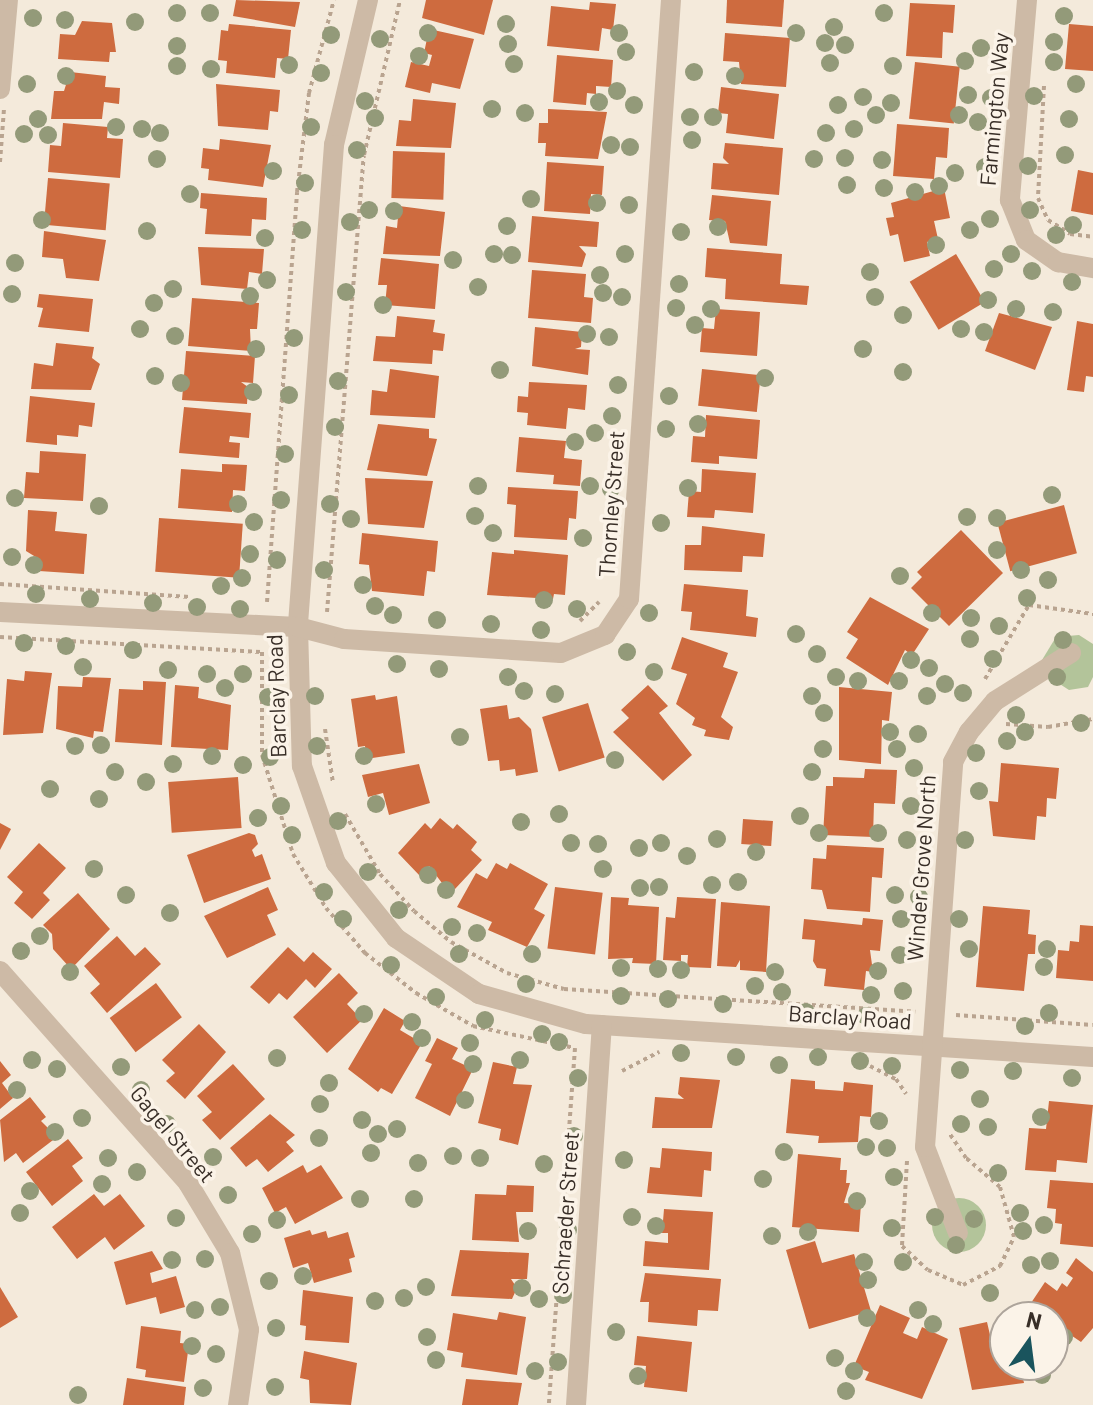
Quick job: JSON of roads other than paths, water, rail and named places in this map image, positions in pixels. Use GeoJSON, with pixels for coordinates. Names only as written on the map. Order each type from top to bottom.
{"type":"FeatureCollection","features":[{"type":"Feature","properties":{"kind":"street"},"geometry":{"type":"LineString","coordinates":[[0,89],[8,0]]}},
{"type":"Feature","properties":{"kind":"street","name":"Barclay Road"},"geometry":{"type":"LineString","coordinates":[[368,0],[334,145],[298,627],[302,766],[336,863],[396,938],[479,994],[602,1025],[1093,1057]]}},
{"type":"Feature","properties":{"kind":"street","name":"Thornley Street"},"geometry":{"type":"LineString","coordinates":[[0,612],[298,627],[344,639],[561,653],[605,635],[629,599],[671,0]]}},
{"type":"Feature","properties":{"kind":"street","name":"Farmington Way"},"geometry":{"type":"LineString","coordinates":[[1027,0],[1010,200],[1026,240],[1058,262],[1093,268]]}},
{"type":"Feature","properties":{"kind":"street","name":"Winder Grove North"},"geometry":{"type":"LineString","coordinates":[[958,1233],[925,1147],[953,762],[995,701],[1071,653]]}},
{"type":"Feature","properties":{"kind":"street","name":"Gagel Street"},"geometry":{"type":"LineString","coordinates":[[0,971],[188,1183],[230,1253],[249,1330],[238,1405]]}},
{"type":"Feature","properties":{"kind":"street","name":"Schraeder Street"},"geometry":{"type":"LineString","coordinates":[[576,1405],[602,1025]]}}]}
